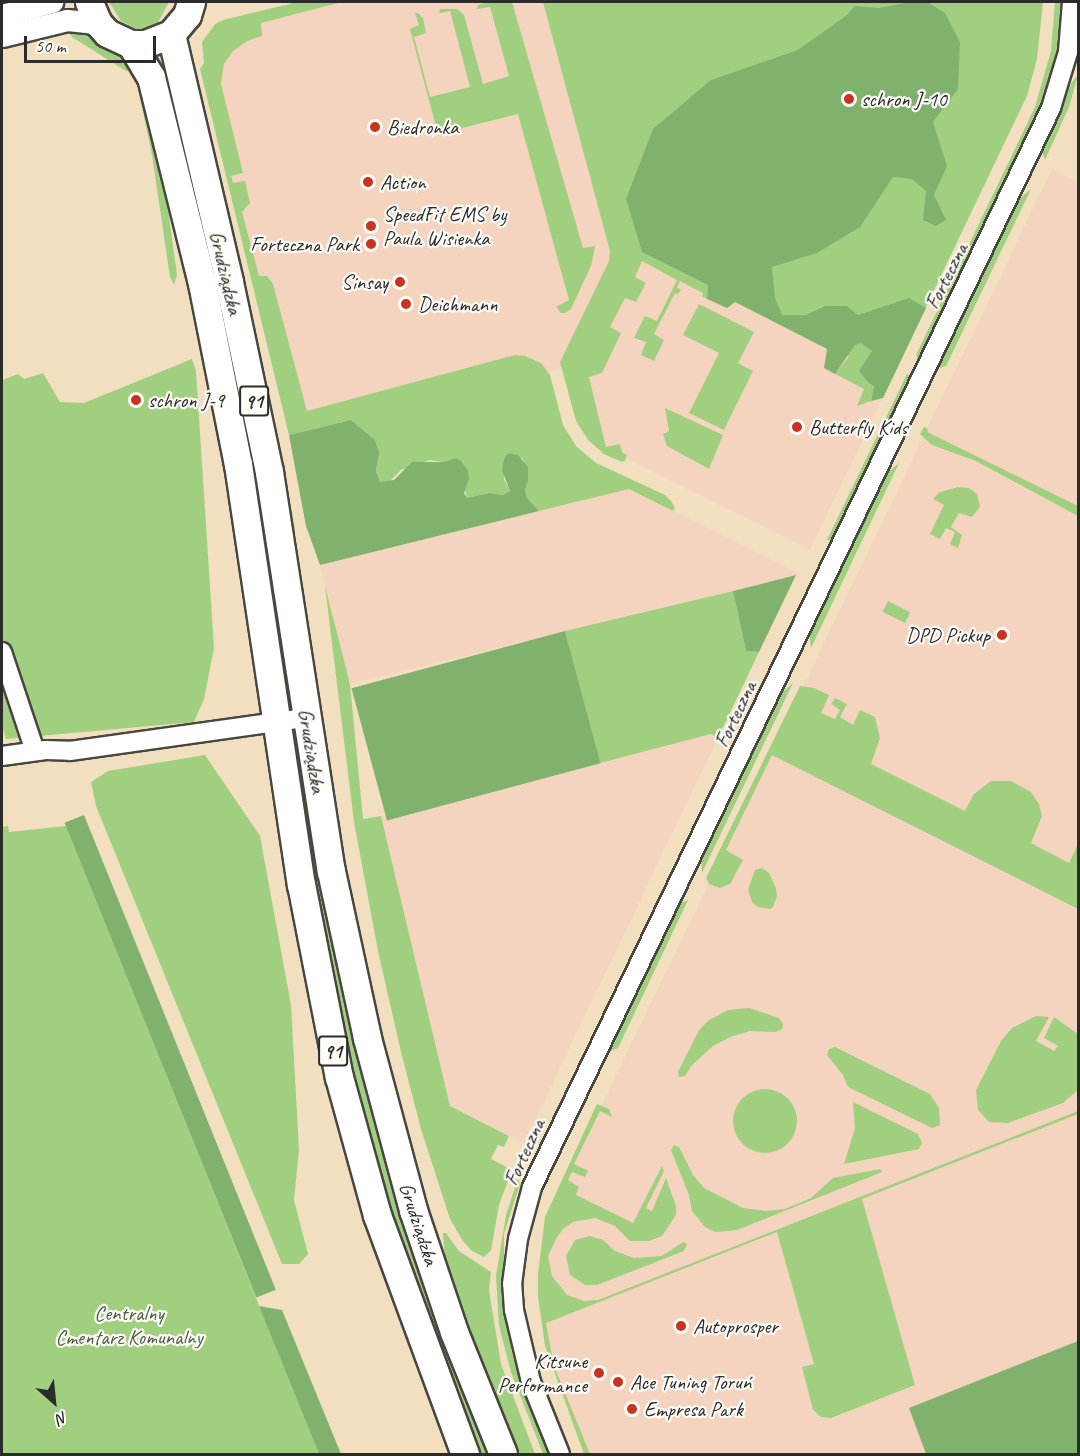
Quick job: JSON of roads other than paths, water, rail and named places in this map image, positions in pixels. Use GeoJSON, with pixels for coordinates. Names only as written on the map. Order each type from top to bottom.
{"type":"FeatureCollection","features":[{"type":"Feature","properties":{"kind":"main road"},"geometry":{"type":"LineString","coordinates":[[93,12],[107,33],[131,44],[159,41],[171,34],[187,15],[192,2]]}},
{"type":"Feature","properties":{"kind":"main road","name":"Grudziądzka"},"geometry":{"type":"LineString","coordinates":[[171,34],[229,282],[269,472],[331,871],[367,1038],[400,1166],[444,1302],[502,1455]]}},
{"type":"Feature","properties":{"kind":"main road","name":"Grudziądzka"},"geometry":{"type":"LineString","coordinates":[[131,44],[152,76],[202,283],[238,464],[301,884],[339,1077],[377,1215],[465,1455]]}},
{"type":"Feature","properties":{"kind":"street"},"geometry":{"type":"LineString","coordinates":[[2,15],[52,2]]}},
{"type":"Feature","properties":{"kind":"street","name":"Forteczna"},"geometry":{"type":"LineString","coordinates":[[560,1455],[531,1382],[514,1310],[512,1284],[516,1250],[529,1196],[563,1119],[1051,108],[1068,52],[1072,2]]}},
{"type":"Feature","properties":{"kind":"street"},"geometry":{"type":"LineString","coordinates":[[2,36],[93,12]]}},
{"type":"Feature","properties":{"kind":"street"},"geometry":{"type":"LineString","coordinates":[[2,652],[35,751]]}},
{"type":"Feature","properties":{"kind":"street"},"geometry":{"type":"LineString","coordinates":[[2,756],[35,751],[70,751],[306,718]]}},
{"type":"Feature","properties":{"kind":"place","name":"schron J-10"},"geometry":{"type":"Point","coordinates":[849,99]}},
{"type":"Feature","properties":{"kind":"place","name":"Biedronka"},"geometry":{"type":"Point","coordinates":[375,127]}},
{"type":"Feature","properties":{"kind":"place","name":"Action"},"geometry":{"type":"Point","coordinates":[368,182]}},
{"type":"Feature","properties":{"kind":"place","name":"SpeedFit EMS by Paula Wisienka"},"geometry":{"type":"Point","coordinates":[371,226]}},
{"type":"Feature","properties":{"kind":"place","name":"Forteczna Park"},"geometry":{"type":"Point","coordinates":[371,244]}},
{"type":"Feature","properties":{"kind":"place","name":"Sinsay"},"geometry":{"type":"Point","coordinates":[400,282]}},
{"type":"Feature","properties":{"kind":"place","name":"Deichmann"},"geometry":{"type":"Point","coordinates":[406,304]}},
{"type":"Feature","properties":{"kind":"place","name":"schron J-9"},"geometry":{"type":"Point","coordinates":[136,400]}},
{"type":"Feature","properties":{"kind":"place","name":"Butterfly Kids"},"geometry":{"type":"Point","coordinates":[797,427]}},
{"type":"Feature","properties":{"kind":"place","name":"DPD Pickup"},"geometry":{"type":"Point","coordinates":[1002,635]}},
{"type":"Feature","properties":{"kind":"place","name":"Autoprosper"},"geometry":{"type":"Point","coordinates":[681,1326]}},
{"type":"Feature","properties":{"kind":"place","name":"Kitsune Performance"},"geometry":{"type":"Point","coordinates":[599,1373]}},
{"type":"Feature","properties":{"kind":"place","name":"Ace Tuning Toruń"},"geometry":{"type":"Point","coordinates":[618,1382]}},
{"type":"Feature","properties":{"kind":"place","name":"Empresa Park"},"geometry":{"type":"Point","coordinates":[632,1409]}},
{"type":"Feature","properties":{"kind":"park label","name":"Centralny Cmentarz Komunalny"},"geometry":{"type":"Point","coordinates":[129,1325]}}]}
